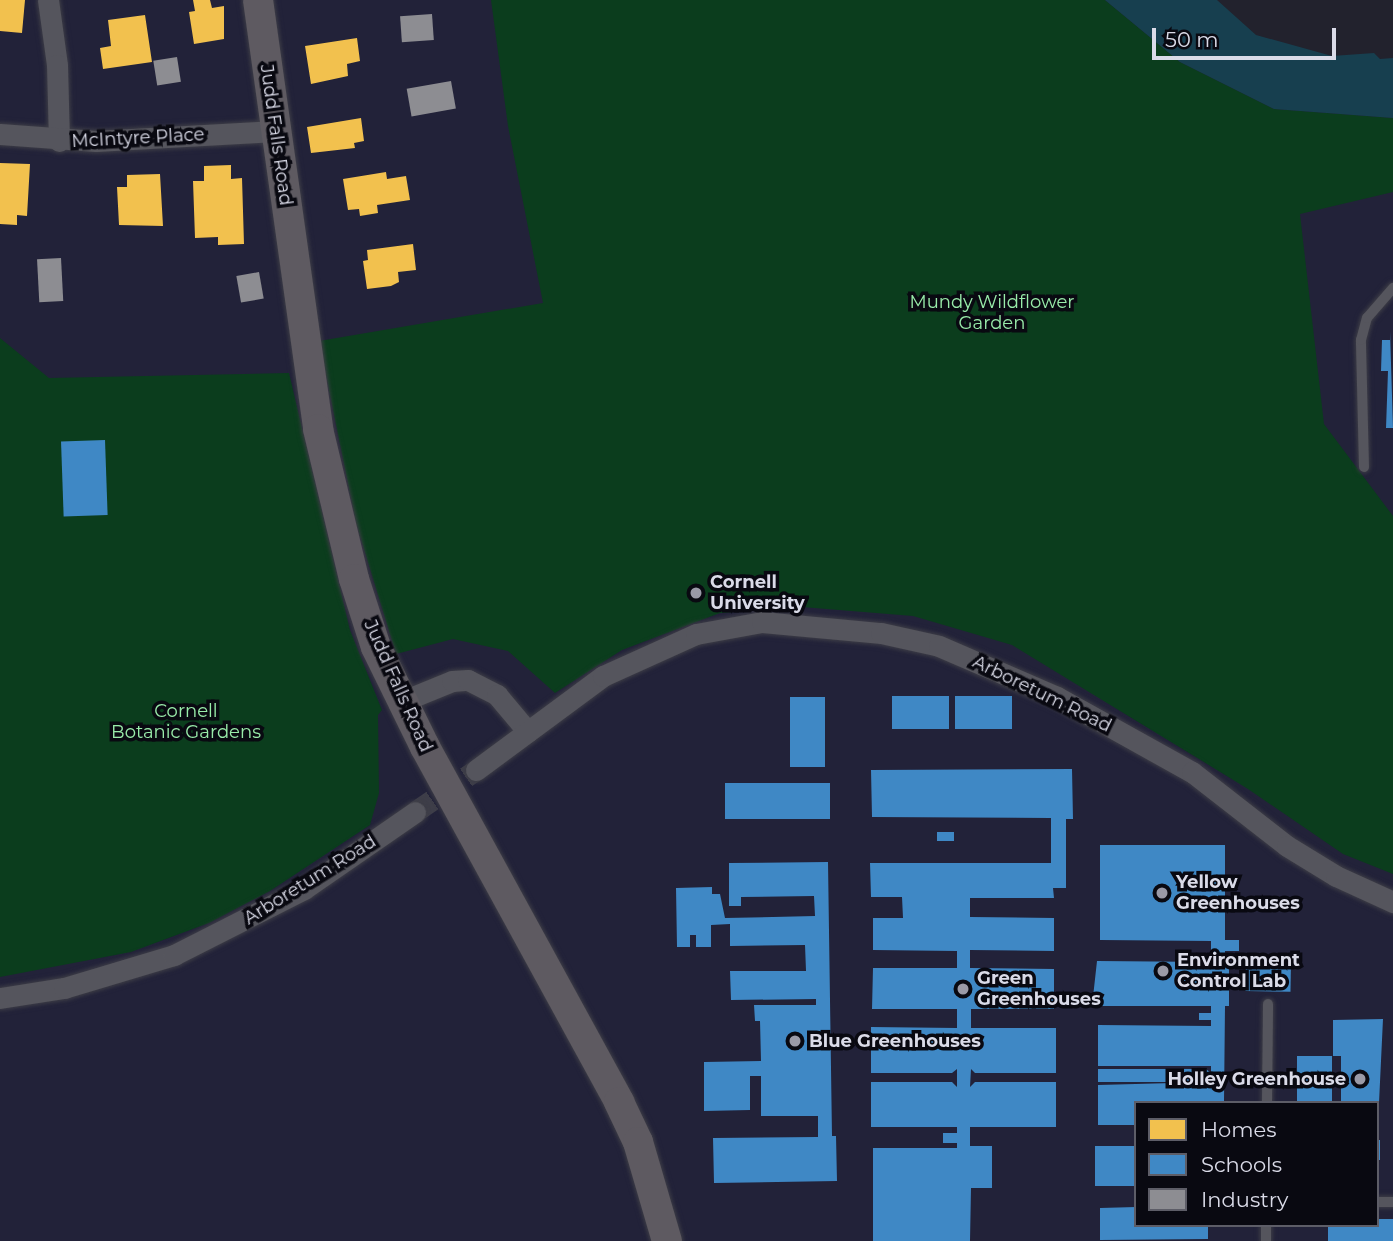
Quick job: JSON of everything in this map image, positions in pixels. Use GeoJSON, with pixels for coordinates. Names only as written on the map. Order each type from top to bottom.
{"type":"FeatureCollection","features":[{"type":"Feature","properties":{"kind":"street"},"geometry":{"type":"LineString","coordinates":[[48,0],[57,65],[59,141]]}},
{"type":"Feature","properties":{"kind":"street","name":"Judd Falls Road"},"geometry":{"type":"LineString","coordinates":[[258,0],[302,325],[331,494],[376,647],[402,701],[619,1102],[642,1153],[667,1241]]}},
{"type":"Feature","properties":{"kind":"street","name":"McIntyre Place"},"geometry":{"type":"LineString","coordinates":[[0,134],[59,141],[276,131]]}},
{"type":"Feature","properties":{"kind":"street","name":"Arboretum Road"},"geometry":{"type":"LineString","coordinates":[[476,770],[613,670],[696,634],[762,622],[881,633],[939,646],[1057,697],[1192,772],[1326,870],[1393,902]]}},
{"type":"Feature","properties":{"kind":"street"},"geometry":{"type":"LineString","coordinates":[[402,701],[452,681],[468,680],[496,695],[528,733]]}},
{"type":"Feature","properties":{"kind":"street","name":"Arboretum Road"},"geometry":{"type":"LineString","coordinates":[[0,998],[85,983],[174,955],[304,889],[415,812]]}},
{"type":"Feature","properties":{"kind":"lane"},"geometry":{"type":"LineString","coordinates":[[1364,467],[1360,340],[1367,318],[1393,288]]}},
{"type":"Feature","properties":{"kind":"lane"},"geometry":{"type":"LineString","coordinates":[[1267,1101],[1268,1004]]}},
{"type":"Feature","properties":{"kind":"shaded area","name":"Cornell University"},"geometry":{"type":"Polygon","coordinates":[[[0,0],[1173,0],[1226,53],[1393,83],[1393,1241],[0,1241],[0,0]]]}},
{"type":"Feature","properties":{"kind":"shaded area"},"geometry":{"type":"Polygon","coordinates":[[[1105,0],[1217,0],[1256,35],[1332,56],[1374,53],[1380,59],[1393,58],[1393,118],[1274,109],[1180,62],[1105,0]]]}},
{"type":"Feature","properties":{"kind":"green space","name":"Mundy Wildflower Garden"},"geometry":{"type":"Polygon","coordinates":[[[491,0],[1105,0],[1180,62],[1274,109],[1393,118],[1393,192],[1300,214],[1324,424],[1393,516],[1393,874],[1343,854],[1248,789],[1012,645],[913,616],[802,607],[720,613],[622,650],[555,693],[508,651],[453,639],[396,654],[356,523],[319,341],[543,303],[508,126],[491,0]]]}},
{"type":"Feature","properties":{"kind":"green space","name":"Cornell Botanic Gardens"},"geometry":{"type":"Polygon","coordinates":[[[0,338],[49,378],[289,373],[350,630],[382,710],[378,715],[379,793],[370,825],[270,891],[209,923],[131,952],[0,977],[0,338]]]}},
{"type":"Feature","properties":{"kind":"building: Homes"},"geometry":{"type":"Polygon","coordinates":[[[0,0],[25,0],[22,33],[0,31],[0,0]]]}},
{"type":"Feature","properties":{"kind":"building: Homes"},"geometry":{"type":"Polygon","coordinates":[[[193,0],[210,0],[212,8],[224,6],[224,39],[194,44],[189,12],[195,11],[193,0]]]}},
{"type":"Feature","properties":{"kind":"building: Homes"},"geometry":{"type":"Polygon","coordinates":[[[145,15],[152,62],[103,69],[100,48],[111,46],[108,20],[145,15]]]}},
{"type":"Feature","properties":{"kind":"building: Homes"},"geometry":{"type":"Polygon","coordinates":[[[357,38],[360,61],[347,64],[348,76],[311,84],[305,46],[357,38]]]}},
{"type":"Feature","properties":{"kind":"building: Homes"},"geometry":{"type":"Polygon","coordinates":[[[361,118],[364,141],[354,143],[355,148],[311,153],[307,127],[361,118]]]}},
{"type":"Feature","properties":{"kind":"building: Homes"},"geometry":{"type":"Polygon","coordinates":[[[0,163],[30,164],[27,216],[17,215],[17,225],[0,224],[0,163]]]}},
{"type":"Feature","properties":{"kind":"building: Homes"},"geometry":{"type":"Polygon","coordinates":[[[231,165],[231,179],[242,178],[244,244],[218,245],[218,237],[195,238],[193,181],[204,181],[204,166],[231,165]]]}},
{"type":"Feature","properties":{"kind":"building: Homes"},"geometry":{"type":"Polygon","coordinates":[[[386,172],[387,179],[406,176],[410,200],[377,205],[378,213],[360,216],[359,209],[348,210],[343,179],[386,172]]]}},
{"type":"Feature","properties":{"kind":"building: Homes"},"geometry":{"type":"Polygon","coordinates":[[[160,174],[163,226],[119,225],[117,187],[127,187],[127,175],[160,174]]]}},
{"type":"Feature","properties":{"kind":"building: Homes"},"geometry":{"type":"Polygon","coordinates":[[[413,244],[416,270],[398,272],[399,282],[391,286],[367,289],[363,261],[368,260],[367,250],[413,244]]]}},
{"type":"Feature","properties":{"kind":"building: Schools"},"geometry":{"type":"Polygon","coordinates":[[[1390,331],[1393,428],[1386,428],[1388,371],[1381,371],[1382,340],[1390,340],[1390,331]]]}},
{"type":"Feature","properties":{"kind":"building: Schools"},"geometry":{"type":"Polygon","coordinates":[[[105,440],[108,515],[64,516],[61,442],[105,440]]]}},
{"type":"Feature","properties":{"kind":"building: Schools"},"geometry":{"type":"Polygon","coordinates":[[[892,696],[949,696],[949,729],[892,729],[892,696]]]}},
{"type":"Feature","properties":{"kind":"building: Schools"},"geometry":{"type":"Polygon","coordinates":[[[955,696],[1012,696],[1012,729],[955,729],[955,696]]]}},
{"type":"Feature","properties":{"kind":"building: Schools"},"geometry":{"type":"Polygon","coordinates":[[[790,697],[825,697],[825,767],[790,767],[790,697]]]}},
{"type":"Feature","properties":{"kind":"building: Schools","name":"Green Greenhouses"},"geometry":{"type":"Polygon","coordinates":[[[1072,769],[1073,819],[1066,819],[1066,888],[1053,888],[1054,898],[970,898],[970,917],[1054,918],[1054,951],[970,950],[970,968],[1054,969],[1054,1009],[971,1009],[971,1028],[1056,1028],[1056,1073],[975,1073],[971,1069],[970,1087],[975,1082],[1056,1082],[1056,1127],[970,1127],[970,1146],[992,1146],[992,1188],[971,1188],[970,1241],[873,1241],[873,1148],[957,1148],[957,1143],[943,1143],[943,1133],[957,1133],[957,1127],[871,1127],[871,1082],[952,1082],[957,1087],[957,1069],[952,1073],[871,1073],[871,1027],[957,1028],[957,1009],[872,1009],[873,968],[957,968],[957,951],[873,950],[873,918],[903,918],[902,897],[871,897],[870,863],[1051,863],[1051,818],[872,817],[871,770],[1072,769]]]}},
{"type":"Feature","properties":{"kind":"building: Schools"},"geometry":{"type":"Polygon","coordinates":[[[725,783],[830,783],[830,819],[725,819],[725,783]]]}},
{"type":"Feature","properties":{"kind":"building: Schools"},"geometry":{"type":"Polygon","coordinates":[[[937,832],[954,832],[954,841],[937,841],[937,832]]]}},
{"type":"Feature","properties":{"kind":"building: Schools"},"geometry":{"type":"Polygon","coordinates":[[[1100,845],[1225,845],[1225,940],[1239,940],[1239,951],[1225,951],[1225,962],[1229,962],[1229,1006],[1225,1006],[1224,1101],[1134,1101],[1134,1125],[1098,1125],[1098,1085],[1211,1082],[1206,1078],[1206,1082],[1098,1082],[1098,1069],[1206,1069],[1211,1073],[1211,1066],[1098,1066],[1098,1025],[1211,1026],[1211,1020],[1199,1020],[1199,1013],[1211,1013],[1211,1006],[1092,1006],[1097,961],[1211,962],[1211,941],[1100,940],[1100,845]]]}},
{"type":"Feature","properties":{"kind":"building: Schools","name":"Blue Greenhouses"},"geometry":{"type":"Polygon","coordinates":[[[828,862],[832,1136],[836,1136],[837,1181],[714,1183],[713,1138],[818,1137],[818,1116],[761,1116],[761,1076],[750,1076],[750,1110],[704,1111],[704,1062],[761,1061],[760,1021],[755,1021],[754,1005],[816,1005],[816,999],[731,1000],[730,971],[806,971],[805,945],[730,946],[730,924],[711,925],[711,947],[696,947],[696,935],[690,935],[690,947],[677,947],[676,888],[712,887],[712,894],[720,894],[725,918],[815,916],[814,896],[741,897],[741,906],[729,906],[729,863],[828,862]]]}},
{"type":"Feature","properties":{"kind":"building: Schools"},"geometry":{"type":"Polygon","coordinates":[[[1246,962],[1291,963],[1290,992],[1245,991],[1246,962]]]}},
{"type":"Feature","properties":{"kind":"building: Schools","name":"Holley Greenhouse"},"geometry":{"type":"Polygon","coordinates":[[[1383,1019],[1379,1103],[1341,1101],[1341,1056],[1333,1056],[1333,1020],[1383,1019]]]}},
{"type":"Feature","properties":{"kind":"building: Schools","name":"Holley Greenhouse"},"geometry":{"type":"Polygon","coordinates":[[[1297,1056],[1332,1056],[1332,1101],[1297,1101],[1297,1056]]]}},
{"type":"Feature","properties":{"kind":"building: Schools"},"geometry":{"type":"Polygon","coordinates":[[[1095,1146],[1134,1146],[1134,1186],[1095,1186],[1095,1146]]]}},
{"type":"Feature","properties":{"kind":"building: Schools"},"geometry":{"type":"Polygon","coordinates":[[[1134,1207],[1134,1227],[1208,1227],[1208,1239],[1100,1240],[1100,1208],[1134,1207]]]}},
{"type":"Feature","properties":{"kind":"building: Schools"},"geometry":{"type":"Polygon","coordinates":[[[1379,1219],[1393,1219],[1393,1241],[1328,1241],[1328,1227],[1379,1227],[1379,1219]]]}},
{"type":"Feature","properties":{"kind":"building: Industry"},"geometry":{"type":"Polygon","coordinates":[[[432,14],[434,40],[402,42],[400,16],[432,14]]]}},
{"type":"Feature","properties":{"kind":"building: Industry"},"geometry":{"type":"Polygon","coordinates":[[[177,57],[181,82],[157,85],[153,61],[177,57]]]}},
{"type":"Feature","properties":{"kind":"building: Industry"},"geometry":{"type":"Polygon","coordinates":[[[451,81],[456,109],[412,116],[407,89],[451,81]]]}},
{"type":"Feature","properties":{"kind":"building: Industry"},"geometry":{"type":"Polygon","coordinates":[[[61,258],[63,301],[39,302],[37,259],[61,258]]]}},
{"type":"Feature","properties":{"kind":"building: Industry"},"geometry":{"type":"Polygon","coordinates":[[[259,272],[264,299],[241,303],[236,276],[259,272]]]}},
{"type":"Feature","properties":{"kind":"tunnel"},"geometry":{"type":"LineString","coordinates":[[415,812],[476,770]]}},
{"type":"Feature","properties":{"kind":"place","name":"Cornell University"},"geometry":{"type":"Point","coordinates":[696,593]}},
{"type":"Feature","properties":{"kind":"place","name":"Yellow Greenhouses"},"geometry":{"type":"Point","coordinates":[1162,893]}},
{"type":"Feature","properties":{"kind":"place","name":"Environment Control Lab"},"geometry":{"type":"Point","coordinates":[1163,971]}},
{"type":"Feature","properties":{"kind":"place","name":"Green Greenhouses"},"geometry":{"type":"Point","coordinates":[963,989]}},
{"type":"Feature","properties":{"kind":"place","name":"Blue Greenhouses"},"geometry":{"type":"Point","coordinates":[795,1041]}},
{"type":"Feature","properties":{"kind":"place","name":"Holley Greenhouse"},"geometry":{"type":"Point","coordinates":[1360,1079]}}]}
